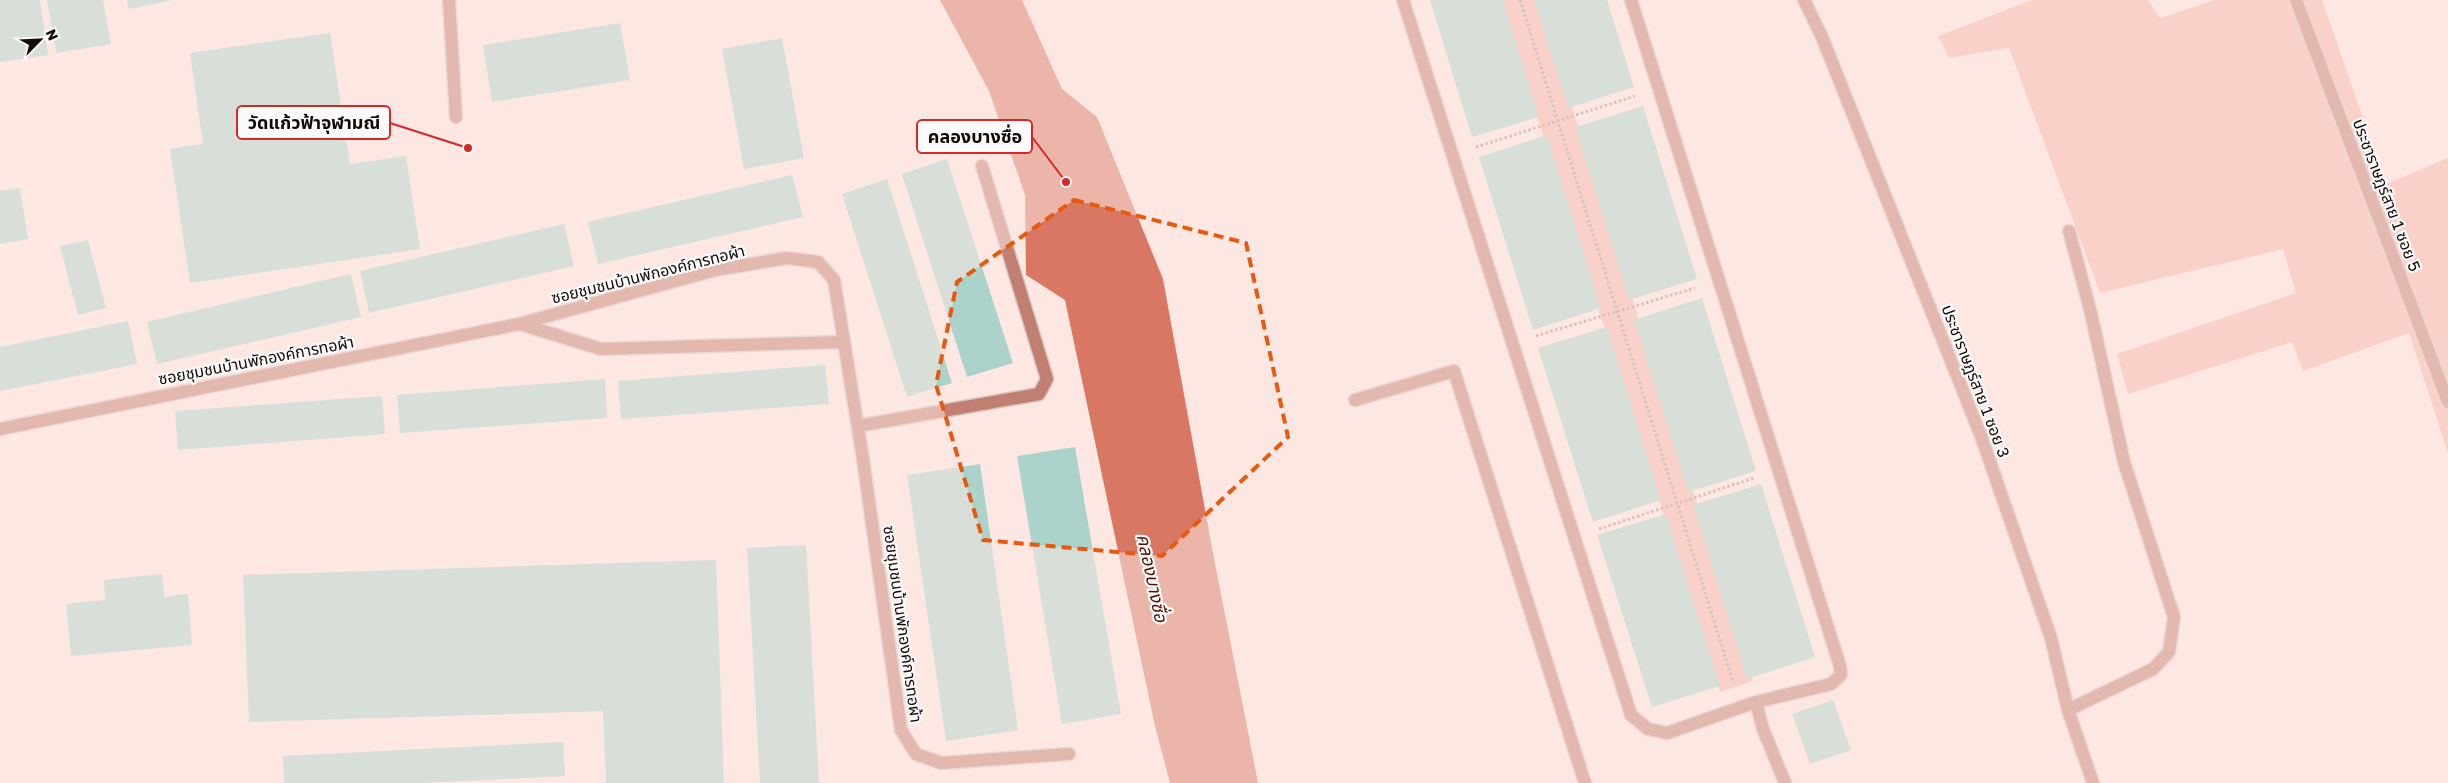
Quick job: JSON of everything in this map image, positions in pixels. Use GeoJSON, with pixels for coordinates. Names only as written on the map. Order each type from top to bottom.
{"type":"FeatureCollection","features":[{"type":"Feature","properties":{"kind":"street"},"geometry":{"type":"LineString","coordinates":[[448,0],[456,117]]}},
{"type":"Feature","properties":{"kind":"street"},"geometry":{"type":"LineString","coordinates":[[1403,0],[1631,715],[1648,729],[1667,733],[1756,702],[1831,684],[1841,675],[1840,666],[1631,0]]}},
{"type":"Feature","properties":{"kind":"street","name":"ประชาราษฎร์สาย 1 ซอย 3"},"geometry":{"type":"LineString","coordinates":[[1804,0],[1822,37],[1981,436],[2051,638],[2068,710],[2093,783]]}},
{"type":"Feature","properties":{"kind":"street","name":"ประชาราษฎร์สาย 1 ซอย 5"},"geometry":{"type":"LineString","coordinates":[[2296,0],[2448,402]]}},
{"type":"Feature","properties":{"kind":"street"},"geometry":{"type":"LineString","coordinates":[[858,426],[1039,394],[1047,379],[982,166]]}},
{"type":"Feature","properties":{"kind":"street"},"geometry":{"type":"LineString","coordinates":[[2068,710],[2153,669],[2169,652],[2174,617],[2124,462],[2090,309],[2069,231]]}},
{"type":"Feature","properties":{"kind":"street","name":"ซอยชุมชนบ้านพักองค์การทอผ้า"},"geometry":{"type":"LineString","coordinates":[[0,429],[519,324],[715,270],[787,258],[818,262],[834,280],[858,426],[901,730],[916,754],[941,763],[1069,754]]}},
{"type":"Feature","properties":{"kind":"street","name":"ซอยชุมชนบ้านพักองค์การทอผ้า"},"geometry":{"type":"LineString","coordinates":[[519,324],[601,349],[844,342]]}},
{"type":"Feature","properties":{"kind":"street"},"geometry":{"type":"LineString","coordinates":[[1355,400],[1454,371],[1585,783]]}},
{"type":"Feature","properties":{"kind":"street"},"geometry":{"type":"LineString","coordinates":[[1756,702],[1763,729],[1785,783]]}},
{"type":"Feature","properties":{"kind":"path"},"geometry":{"type":"LineString","coordinates":[[1520,0],[1741,708]]}},
{"type":"Feature","properties":{"kind":"path"},"geometry":{"type":"LineString","coordinates":[[1453,154],[1659,88]]}},
{"type":"Feature","properties":{"kind":"path"},"geometry":{"type":"LineString","coordinates":[[1513,343],[1719,280]]}},
{"type":"Feature","properties":{"kind":"path"},"geometry":{"type":"LineString","coordinates":[[1575,536],[1779,470]]}},
{"type":"Feature","properties":{"kind":"highlighted area"},"geometry":{"type":"Polygon","coordinates":[[[1074,200],[1246,243],[1288,437],[1162,556],[983,540],[936,385],[957,282],[1074,200]]]}},
{"type":"Feature","properties":{"kind":"shaded area"},"geometry":{"type":"Polygon","coordinates":[[[1500,0],[1538,0],[1753,681],[1720,692],[1500,0]]]}},
{"type":"Feature","properties":{"kind":"shaded area"},"geometry":{"type":"Polygon","coordinates":[[[2032,0],[2148,0],[2160,18],[2215,0],[2322,0],[2386,184],[2448,158],[2448,453],[2409,333],[2303,371],[2292,342],[2128,394],[2117,354],[2296,293],[2283,249],[2100,293],[2009,48],[1949,58],[1938,36],[2032,0]]]}},
{"type":"Feature","properties":{"kind":"water"},"geometry":{"type":"Polygon","coordinates":[[[940,0],[1022,0],[1062,89],[1097,117],[1163,279],[1212,548],[1258,783],[1170,783],[1155,726],[1065,300],[1026,275],[1025,195],[989,91],[940,0]]]}},
{"type":"Feature","properties":{"kind":"building"},"geometry":{"type":"Polygon","coordinates":[[[0,0],[40,0],[48,55],[0,62],[0,0]]]}},
{"type":"Feature","properties":{"kind":"building"},"geometry":{"type":"Polygon","coordinates":[[[47,0],[103,0],[111,44],[56,53],[47,0]]]}},
{"type":"Feature","properties":{"kind":"building"},"geometry":{"type":"Polygon","coordinates":[[[127,0],[169,0],[169,1],[129,9],[127,0]]]}},
{"type":"Feature","properties":{"kind":"building"},"geometry":{"type":"Polygon","coordinates":[[[1430,0],[1503,0],[1539,117],[1472,137],[1430,0]]]}},
{"type":"Feature","properties":{"kind":"building"},"geometry":{"type":"Polygon","coordinates":[[[1534,0],[1607,0],[1634,87],[1568,108],[1534,0]]]}},
{"type":"Feature","properties":{"kind":"building"},"geometry":{"type":"Polygon","coordinates":[[[620,23],[630,80],[492,102],[483,45],[620,23]]]}},
{"type":"Feature","properties":{"kind":"building"},"geometry":{"type":"Polygon","coordinates":[[[330,33],[350,164],[406,156],[420,249],[190,283],[170,149],[203,144],[190,53],[330,33]]]}},
{"type":"Feature","properties":{"kind":"building"},"geometry":{"type":"Polygon","coordinates":[[[782,38],[804,158],[744,169],[722,49],[782,38]]]}},
{"type":"Feature","properties":{"kind":"building"},"geometry":{"type":"Polygon","coordinates":[[[1643,106],[1697,279],[1629,300],[1575,127],[1643,106]]]}},
{"type":"Feature","properties":{"kind":"building"},"geometry":{"type":"Polygon","coordinates":[[[1547,135],[1601,308],[1533,330],[1479,157],[1547,135]]]}},
{"type":"Feature","properties":{"kind":"building"},"geometry":{"type":"Polygon","coordinates":[[[947,159],[1013,363],[967,377],[902,174],[947,159]]]}},
{"type":"Feature","properties":{"kind":"building"},"geometry":{"type":"Polygon","coordinates":[[[792,175],[803,217],[598,264],[588,222],[792,175]]]}},
{"type":"Feature","properties":{"kind":"building"},"geometry":{"type":"Polygon","coordinates":[[[887,179],[952,383],[907,397],[842,194],[887,179]]]}},
{"type":"Feature","properties":{"kind":"building"},"geometry":{"type":"Polygon","coordinates":[[[20,188],[28,239],[0,244],[0,191],[20,188]]]}},
{"type":"Feature","properties":{"kind":"building"},"geometry":{"type":"Polygon","coordinates":[[[564,224],[574,266],[369,313],[360,271],[564,224]]]}},
{"type":"Feature","properties":{"kind":"building"},"geometry":{"type":"Polygon","coordinates":[[[88,240],[106,308],[78,315],[60,246],[88,240]]]}},
{"type":"Feature","properties":{"kind":"building"},"geometry":{"type":"Polygon","coordinates":[[[351,274],[361,317],[157,364],[147,322],[351,274]]]}},
{"type":"Feature","properties":{"kind":"building"},"geometry":{"type":"Polygon","coordinates":[[[1702,298],[1756,471],[1688,492],[1634,320],[1702,298]]]}},
{"type":"Feature","properties":{"kind":"building"},"geometry":{"type":"Polygon","coordinates":[[[128,321],[137,364],[0,391],[0,347],[128,321]]]}},
{"type":"Feature","properties":{"kind":"building"},"geometry":{"type":"Polygon","coordinates":[[[1607,327],[1661,500],[1593,522],[1538,348],[1607,327]]]}},
{"type":"Feature","properties":{"kind":"building"},"geometry":{"type":"Polygon","coordinates":[[[825,365],[829,404],[621,419],[618,381],[825,365]]]}},
{"type":"Feature","properties":{"kind":"building"},"geometry":{"type":"Polygon","coordinates":[[[605,379],[607,418],[400,433],[397,395],[605,379]]]}},
{"type":"Feature","properties":{"kind":"building"},"geometry":{"type":"Polygon","coordinates":[[[382,396],[385,434],[178,450],[175,411],[382,396]]]}},
{"type":"Feature","properties":{"kind":"building"},"geometry":{"type":"Polygon","coordinates":[[[1075,447],[1121,714],[1062,724],[1017,456],[1075,447]]]}},
{"type":"Feature","properties":{"kind":"building"},"geometry":{"type":"Polygon","coordinates":[[[980,464],[1018,730],[946,741],[907,475],[980,464]]]}},
{"type":"Feature","properties":{"kind":"building"},"geometry":{"type":"Polygon","coordinates":[[[1761,484],[1815,657],[1747,679],[1693,505],[1761,484]]]}},
{"type":"Feature","properties":{"kind":"building"},"geometry":{"type":"Polygon","coordinates":[[[1666,514],[1720,686],[1652,707],[1597,535],[1666,514]]]}},
{"type":"Feature","properties":{"kind":"building"},"geometry":{"type":"Polygon","coordinates":[[[806,545],[819,783],[760,783],[747,548],[806,545]]]}},
{"type":"Feature","properties":{"kind":"building"},"geometry":{"type":"Polygon","coordinates":[[[716,560],[724,783],[606,783],[603,711],[249,722],[243,575],[716,560]]]}},
{"type":"Feature","properties":{"kind":"building"},"geometry":{"type":"Polygon","coordinates":[[[162,574],[164,597],[188,594],[192,645],[71,656],[66,604],[105,600],[104,580],[162,574]]]}},
{"type":"Feature","properties":{"kind":"building"},"geometry":{"type":"Polygon","coordinates":[[[1833,700],[1851,750],[1810,764],[1792,714],[1833,700]]]}},
{"type":"Feature","properties":{"kind":"building"},"geometry":{"type":"Polygon","coordinates":[[[563,742],[565,776],[419,783],[284,783],[283,756],[563,742]]]}},
{"type":"Feature","properties":{"kind":"place","name":"วัดแก้วฟ้าจุฬามณี"},"geometry":{"type":"Point","coordinates":[468,148]}},
{"type":"Feature","properties":{"kind":"place","name":"คลองบางซื่อ"},"geometry":{"type":"Point","coordinates":[1066,182]}}]}
